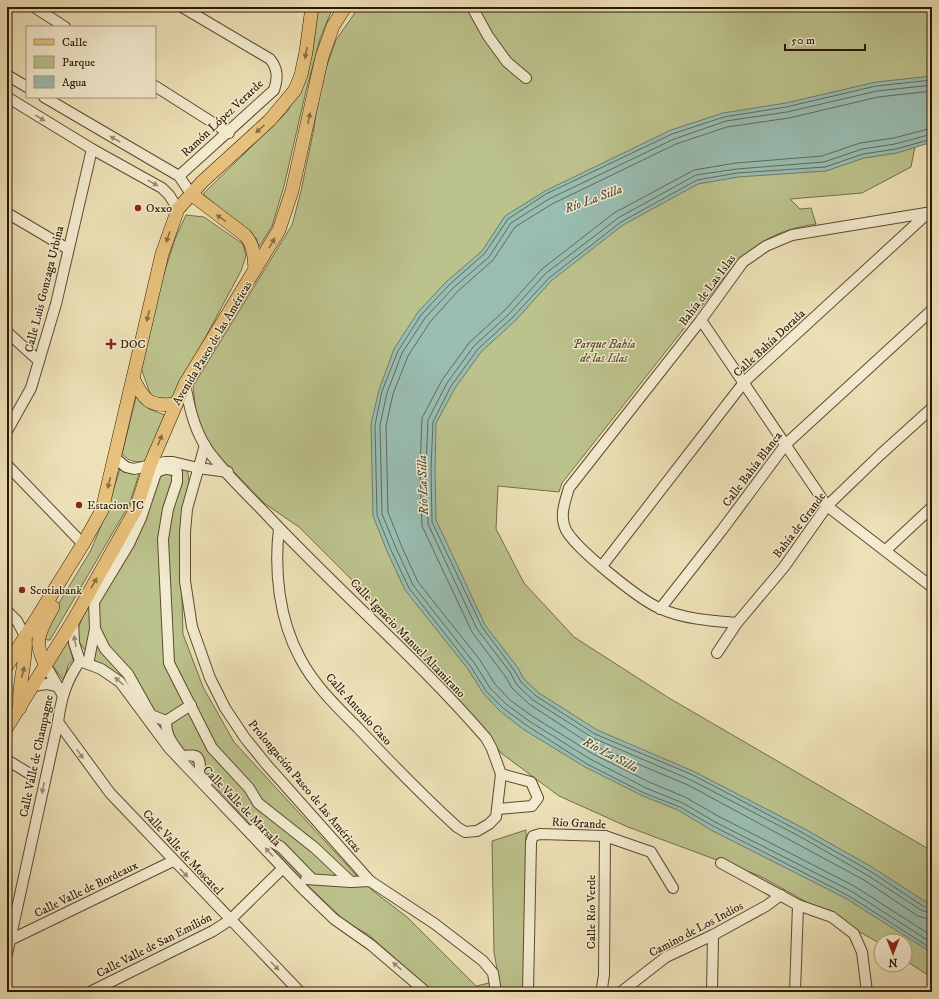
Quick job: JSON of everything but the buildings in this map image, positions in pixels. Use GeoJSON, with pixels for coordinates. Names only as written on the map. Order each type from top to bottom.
{"type":"FeatureCollection","features":[{"type":"Feature","properties":{"kind":"main road","name":"Avenida Paseo de las Américas"},"geometry":{"type":"LineString","coordinates":[[7,727],[72,621],[136,509],[150,465],[175,404],[185,384],[280,230],[292,191],[322,57],[333,26],[345,7]]}},
{"type":"Feature","properties":{"kind":"main road"},"geometry":{"type":"LineString","coordinates":[[7,666],[83,544],[102,510],[162,254],[178,209],[191,194],[270,120],[295,90],[301,75],[306,52],[311,9]]}},
{"type":"Feature","properties":{"kind":"main road"},"geometry":{"type":"LineString","coordinates":[[191,194],[245,235],[251,242],[255,270]]}},
{"type":"Feature","properties":{"kind":"main road"},"geometry":{"type":"LineString","coordinates":[[133,378],[142,394],[149,402],[158,405],[175,404]]}},
{"type":"Feature","properties":{"kind":"main road"},"geometry":{"type":"LineString","coordinates":[[45,664],[39,650],[38,636],[55,604],[62,578]]}},
{"type":"Feature","properties":{"kind":"main road"},"geometry":{"type":"LineString","coordinates":[[20,708],[18,691],[26,656],[25,636]]}},
{"type":"Feature","properties":{"kind":"street"},"geometry":{"type":"LineString","coordinates":[[34,7],[63,26]]}},
{"type":"Feature","properties":{"kind":"street","name":"Ramón López Verarde"},"geometry":{"type":"LineString","coordinates":[[179,176],[274,90],[277,76],[275,65],[270,59],[182,7]]}},
{"type":"Feature","properties":{"kind":"street"},"geometry":{"type":"LineString","coordinates":[[472,7],[488,36],[507,62],[526,78]]}},
{"type":"Feature","properties":{"kind":"street"},"geometry":{"type":"LineString","coordinates":[[7,75],[26,86]]}},
{"type":"Feature","properties":{"kind":"street"},"geometry":{"type":"LineString","coordinates":[[156,87],[229,132]]}},
{"type":"Feature","properties":{"kind":"street"},"geometry":{"type":"LineString","coordinates":[[7,97],[92,149],[162,188],[169,195],[178,209]]}},
{"type":"Feature","properties":{"kind":"street"},"geometry":{"type":"LineString","coordinates":[[46,98],[179,176],[191,194]]}},
{"type":"Feature","properties":{"kind":"street","name":"Calle Luis Gonzaga Urbina"},"geometry":{"type":"LineString","coordinates":[[7,431],[31,388],[56,304],[92,149]]}},
{"type":"Feature","properties":{"kind":"street","name":"Bahía de Las Islas"},"geometry":{"type":"LineString","coordinates":[[602,566],[581,549],[566,530],[562,510],[569,488],[701,320],[742,262],[766,246],[792,235],[814,230],[930,212]]}},
{"type":"Feature","properties":{"kind":"street","name":"Calle Bahía Dorada"},"geometry":{"type":"LineString","coordinates":[[602,566],[745,381],[930,212]]}},
{"type":"Feature","properties":{"kind":"street"},"geometry":{"type":"LineString","coordinates":[[7,213],[68,249]]}},
{"type":"Feature","properties":{"kind":"street","name":"Calle Bahía Blanca"},"geometry":{"type":"LineString","coordinates":[[660,609],[722,530],[786,444],[932,310]]}},
{"type":"Feature","properties":{"kind":"street"},"geometry":{"type":"LineString","coordinates":[[701,320],[745,381],[827,506],[932,587]]}},
{"type":"Feature","properties":{"kind":"street"},"geometry":{"type":"LineString","coordinates":[[7,332],[39,361]]}},
{"type":"Feature","properties":{"kind":"street","name":"Calle Ignacio Manuel Altamirano"},"geometry":{"type":"LineString","coordinates":[[185,384],[189,409],[205,445],[280,528],[477,728],[492,749],[501,774],[496,817],[484,828],[472,832],[465,832]]}},
{"type":"Feature","properties":{"kind":"street","name":"Bahía de Grande"},"geometry":{"type":"LineString","coordinates":[[717,653],[737,623],[784,567],[827,506],[880,454],[932,408]]}},
{"type":"Feature","properties":{"kind":"street","name":"Prolongación Paseo de las Américas"},"geometry":{"type":"LineString","coordinates":[[205,445],[187,509],[185,532],[185,581],[192,627],[210,678],[225,708],[245,738],[370,881],[435,924],[483,961],[493,973],[496,992]]}},
{"type":"Feature","properties":{"kind":"street"},"geometry":{"type":"LineString","coordinates":[[115,458],[126,468],[173,462],[196,473]]}},
{"type":"Feature","properties":{"kind":"street"},"geometry":{"type":"LineString","coordinates":[[7,465],[83,544]]}},
{"type":"Feature","properties":{"kind":"street"},"geometry":{"type":"LineString","coordinates":[[84,663],[95,629],[94,602],[129,544],[141,518],[156,473],[165,469],[173,469],[177,472],[178,476],[168,509],[163,539],[169,663],[212,748],[249,788],[258,803],[315,848],[351,882]]}},
{"type":"Feature","properties":{"kind":"street"},"geometry":{"type":"LineString","coordinates":[[178,476],[196,473],[228,472]]}},
{"type":"Feature","properties":{"kind":"street"},"geometry":{"type":"LineString","coordinates":[[886,550],[932,507]]}},
{"type":"Feature","properties":{"kind":"street","name":"Calle Antonio Caso"},"geometry":{"type":"LineString","coordinates":[[280,528],[276,552],[280,599],[300,658],[324,693],[450,820],[465,832]]}},
{"type":"Feature","properties":{"kind":"street"},"geometry":{"type":"LineString","coordinates":[[602,566],[646,601],[660,609],[709,621],[737,623]]}},
{"type":"Feature","properties":{"kind":"street"},"geometry":{"type":"LineString","coordinates":[[7,611],[17,621],[25,636]]}},
{"type":"Feature","properties":{"kind":"street"},"geometry":{"type":"LineString","coordinates":[[72,621],[74,643],[84,663]]}},
{"type":"Feature","properties":{"kind":"street"},"geometry":{"type":"LineString","coordinates":[[95,629],[105,649],[128,674],[151,715],[166,721]]}},
{"type":"Feature","properties":{"kind":"street","name":"Calle Valle de Champagne"},"geometry":{"type":"LineString","coordinates":[[7,954],[58,722],[60,690],[72,673],[84,663]]}},
{"type":"Feature","properties":{"kind":"street","name":"Calle Valle de Marsala"},"geometry":{"type":"LineString","coordinates":[[84,663],[111,675],[127,689],[169,748],[283,868],[334,919],[371,945],[426,992]]}},
{"type":"Feature","properties":{"kind":"street"},"geometry":{"type":"LineString","coordinates":[[45,664],[60,690]]}},
{"type":"Feature","properties":{"kind":"street"},"geometry":{"type":"LineString","coordinates":[[33,686],[47,684],[60,690]]}},
{"type":"Feature","properties":{"kind":"street"},"geometry":{"type":"LineString","coordinates":[[166,721],[190,705]]}},
{"type":"Feature","properties":{"kind":"street"},"geometry":{"type":"LineString","coordinates":[[166,721],[167,736],[182,756],[191,755],[199,758],[201,762],[200,773],[260,835],[281,847],[312,879]]}},
{"type":"Feature","properties":{"kind":"street","name":"Calle Valle de Moscatel"},"geometry":{"type":"LineString","coordinates":[[58,722],[98,780],[173,861],[297,990]]}},
{"type":"Feature","properties":{"kind":"street"},"geometry":{"type":"LineString","coordinates":[[7,760],[30,774]]}},
{"type":"Feature","properties":{"kind":"street"},"geometry":{"type":"LineString","coordinates":[[498,808],[532,806],[538,798],[531,782],[501,774]]}},
{"type":"Feature","properties":{"kind":"street","name":"Rio Grande"},"geometry":{"type":"LineString","coordinates":[[528,992],[531,842],[533,836],[540,834],[605,836],[651,852],[673,888]]}},
{"type":"Feature","properties":{"kind":"street","name":"Calle Río Verde"},"geometry":{"type":"LineString","coordinates":[[601,990],[604,975],[605,836]]}},
{"type":"Feature","properties":{"kind":"street","name":"Calle Valle de Bordeaux"},"geometry":{"type":"LineString","coordinates":[[10,940],[173,861]]}},
{"type":"Feature","properties":{"kind":"street"},"geometry":{"type":"LineString","coordinates":[[721,863],[798,905],[832,917],[854,934],[862,952],[867,992]]}},
{"type":"Feature","properties":{"kind":"street","name":"Calle Valle de San Emilión"},"geometry":{"type":"LineString","coordinates":[[90,992],[213,931],[230,920],[283,868]]}},
{"type":"Feature","properties":{"kind":"street"},"geometry":{"type":"LineString","coordinates":[[294,879],[351,882],[370,881]]}},
{"type":"Feature","properties":{"kind":"street","name":"Camino de Los Indios"},"geometry":{"type":"LineString","coordinates":[[625,990],[666,957],[713,935],[766,906],[781,895]]}},
{"type":"Feature","properties":{"kind":"street"},"geometry":{"type":"LineString","coordinates":[[795,992],[798,905]]}},
{"type":"Feature","properties":{"kind":"street"},"geometry":{"type":"LineString","coordinates":[[712,992],[713,935]]}},
{"type":"Feature","properties":{"kind":"street"},"geometry":{"type":"LineString","coordinates":[[285,992],[297,990]]}},
{"type":"Feature","properties":{"kind":"green space"},"geometry":{"type":"Polygon","coordinates":[[[316,7],[333,7],[320,39],[306,91],[284,186],[272,226],[259,247],[256,238],[203,194],[287,112],[303,84],[316,7]]]}},
{"type":"Feature","properties":{"kind":"green space","name":"Parque Bahía de las Islas"},"geometry":{"type":"Polygon","coordinates":[[[359,7],[932,7],[932,69],[930,70],[911,167],[862,193],[790,199],[800,209],[811,208],[816,224],[779,233],[769,238],[750,251],[731,269],[562,483],[559,492],[498,486],[496,529],[524,583],[574,637],[669,698],[932,851],[932,978],[913,965],[913,933],[873,933],[873,940],[760,876],[628,827],[559,796],[501,753],[453,693],[362,590],[299,527],[264,503],[212,449],[197,421],[193,386],[292,225],[301,191],[314,128],[318,98],[326,68],[336,40],[359,7]]]}},
{"type":"Feature","properties":{"kind":"green space"},"geometry":{"type":"Polygon","coordinates":[[[186,215],[204,217],[243,244],[246,256],[241,271],[173,398],[160,400],[151,396],[141,368],[156,299],[175,239],[186,215]]]}},
{"type":"Feature","properties":{"kind":"green space"},"geometry":{"type":"Polygon","coordinates":[[[136,397],[149,409],[165,415],[146,461],[139,462],[130,460],[122,454],[136,397]]]}},
{"type":"Feature","properties":{"kind":"green space"},"geometry":{"type":"Polygon","coordinates":[[[184,468],[188,473],[189,481],[180,529],[183,634],[203,687],[234,742],[356,875],[373,891],[407,917],[476,986],[489,983],[494,992],[433,992],[369,935],[346,922],[300,878],[184,753],[131,686],[89,656],[78,640],[78,629],[83,616],[118,563],[157,472],[184,468]]]}},
{"type":"Feature","properties":{"kind":"green space"},"geometry":{"type":"Polygon","coordinates":[[[120,469],[139,474],[129,505],[50,640],[47,640],[41,633],[91,550],[105,516],[120,469]]]}},
{"type":"Feature","properties":{"kind":"green space"},"geometry":{"type":"Polygon","coordinates":[[[71,634],[69,645],[73,659],[68,665],[64,681],[52,665],[71,634]]]}},
{"type":"Feature","properties":{"kind":"green space"},"geometry":{"type":"Polygon","coordinates":[[[526,830],[525,992],[501,992],[494,952],[492,841],[526,830]]]}},
{"type":"Feature","properties":{"kind":"water","name":"Río La Silla"},"geometry":{"type":"Polygon","coordinates":[[[932,76],[932,142],[897,153],[864,158],[826,171],[738,177],[698,184],[623,225],[551,281],[516,320],[481,352],[455,388],[436,423],[436,520],[485,625],[518,668],[524,679],[539,693],[597,730],[695,772],[803,828],[872,867],[932,906],[932,953],[913,941],[913,933],[901,933],[847,899],[711,830],[678,810],[643,796],[585,767],[523,729],[500,711],[483,693],[468,669],[405,590],[373,516],[371,424],[379,390],[394,349],[418,312],[446,282],[482,251],[505,216],[545,191],[671,130],[723,113],[786,103],[876,82],[932,76]]]}},
{"type":"Feature","properties":{"kind":"place","name":"Oxxo"},"geometry":{"type":"Point","coordinates":[138,208]}},
{"type":"Feature","properties":{"kind":"place","name":"DOC"},"geometry":{"type":"Point","coordinates":[111,344]}},
{"type":"Feature","properties":{"kind":"place","name":"Estacion JC"},"geometry":{"type":"Point","coordinates":[79,505]}},
{"type":"Feature","properties":{"kind":"place","name":"Scotiabank"},"geometry":{"type":"Point","coordinates":[22,590]}}]}
